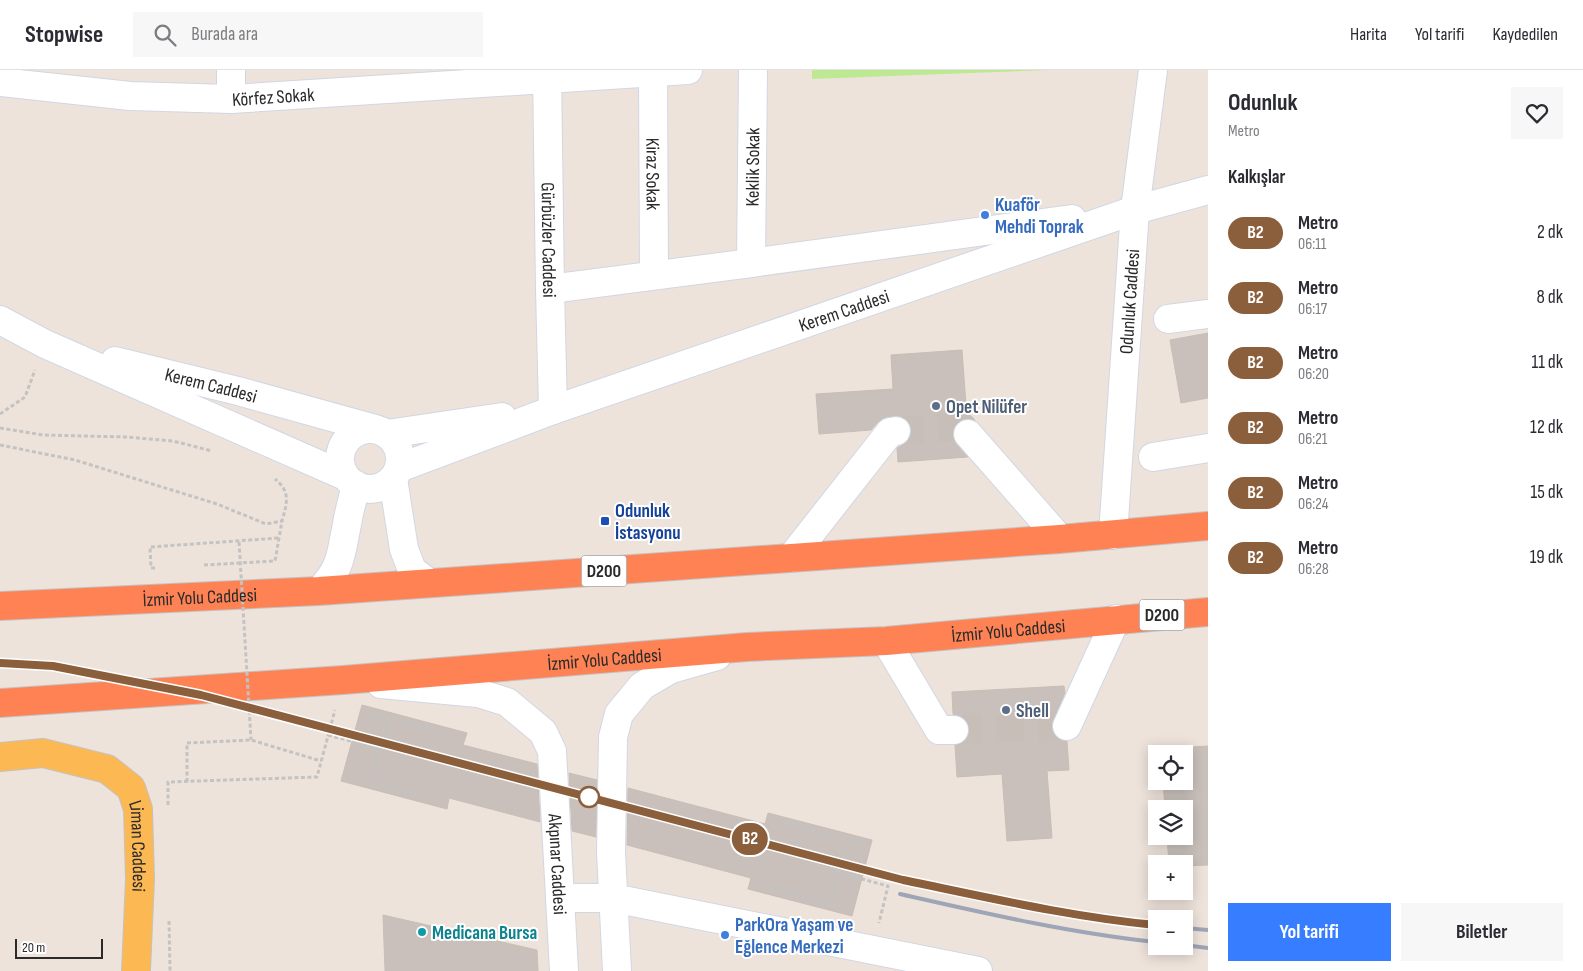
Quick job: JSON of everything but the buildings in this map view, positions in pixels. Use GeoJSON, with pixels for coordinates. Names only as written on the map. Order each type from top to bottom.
{"type":"FeatureCollection","features":[{"type":"Feature","properties":{"kind":"highway","name":"İzmir Yolu Caddesi"},"geometry":{"type":"LineString","coordinates":[[0,606],[320,591],[1060,539],[1208,526]]}},
{"type":"Feature","properties":{"kind":"highway","name":"İzmir Yolu Caddesi"},"geometry":{"type":"LineString","coordinates":[[0,703],[342,680],[747,647],[886,640],[1208,612]]}},
{"type":"Feature","properties":{"kind":"main road","name":"Liman Caddesi"},"geometry":{"type":"LineString","coordinates":[[0,757],[43,754],[106,769],[131,788],[138,809],[140,879],[136,971]]}},
{"type":"Feature","properties":{"kind":"street"},"geometry":{"type":"LineString","coordinates":[[231,70],[231,98]]}},
{"type":"Feature","properties":{"kind":"street"},"geometry":{"type":"LineString","coordinates":[[547,75],[688,70]]}},
{"type":"Feature","properties":{"kind":"street","name":"Keklik Sokak"},"geometry":{"type":"LineString","coordinates":[[751,263],[753,70]]}},
{"type":"Feature","properties":{"kind":"street","name":"Odunluk Caddesi"},"geometry":{"type":"LineString","coordinates":[[1113,535],[1135,210],[1153,70]]}},
{"type":"Feature","properties":{"kind":"street","name":"Kiraz Sokak"},"geometry":{"type":"LineString","coordinates":[[653,71],[654,276]]}},
{"type":"Feature","properties":{"kind":"street","name":"Körfez Sokak"},"geometry":{"type":"LineString","coordinates":[[0,82],[130,96],[231,98],[547,75]]}},
{"type":"Feature","properties":{"kind":"street","name":"Gürbüzler Caddesi"},"geometry":{"type":"LineString","coordinates":[[547,75],[553,410]]}},
{"type":"Feature","properties":{"kind":"street"},"geometry":{"type":"LineString","coordinates":[[550,289],[1135,210],[1208,190]]}},
{"type":"Feature","properties":{"kind":"street","name":"Kerem Caddesi"},"geometry":{"type":"LineString","coordinates":[[0,320],[45,344],[368,489],[382,487],[396,474],[553,410],[1135,210]]}},
{"type":"Feature","properties":{"kind":"street"},"geometry":{"type":"LineString","coordinates":[[1168,319],[1208,314]]}},
{"type":"Feature","properties":{"kind":"street","name":"Kerem Caddesi"},"geometry":{"type":"LineString","coordinates":[[45,344],[238,391],[381,432]]}},
{"type":"Feature","properties":{"kind":"street","name":"Kerem Caddesi"},"geometry":{"type":"LineString","coordinates":[[350,481],[341,466],[341,453],[345,443],[353,434],[364,429],[381,432],[553,410]]}},
{"type":"Feature","properties":{"kind":"street"},"geometry":{"type":"LineString","coordinates":[[791,558],[890,432],[896,431]]}},
{"type":"Feature","properties":{"kind":"street"},"geometry":{"type":"LineString","coordinates":[[381,432],[396,443],[400,455],[396,474],[404,549],[412,570],[430,583]]}},
{"type":"Feature","properties":{"kind":"street"},"geometry":{"type":"LineString","coordinates":[[968,434],[1060,539]]}},
{"type":"Feature","properties":{"kind":"street"},"geometry":{"type":"LineString","coordinates":[[1153,457],[1208,448]]}},
{"type":"Feature","properties":{"kind":"street"},"geometry":{"type":"LineString","coordinates":[[320,591],[331,579],[342,553],[347,523],[350,481]]}},
{"type":"Feature","properties":{"kind":"street"},"geometry":{"type":"LineString","coordinates":[[1066,726],[1116,619]]}},
{"type":"Feature","properties":{"kind":"street"},"geometry":{"type":"LineString","coordinates":[[886,640],[939,730],[954,730]]}},
{"type":"Feature","properties":{"kind":"street"},"geometry":{"type":"LineString","coordinates":[[617,971],[611,852],[613,738],[619,714],[642,686],[671,669],[747,647]]}},
{"type":"Feature","properties":{"kind":"street","name":"Akpınar Caddesi"},"geometry":{"type":"LineString","coordinates":[[342,680],[478,693],[507,702],[543,732],[552,751],[564,971]]}},
{"type":"Feature","properties":{"kind":"street"},"geometry":{"type":"LineString","coordinates":[[560,898],[614,898],[978,971]]}},
{"type":"Feature","properties":{"kind":"path"},"geometry":{"type":"LineString","coordinates":[[0,414],[26,397],[45,344]]}},
{"type":"Feature","properties":{"kind":"path"},"geometry":{"type":"LineString","coordinates":[[0,428],[43,435],[126,437],[173,441],[216,452]]}},
{"type":"Feature","properties":{"kind":"path"},"geometry":{"type":"LineString","coordinates":[[0,445],[75,460],[217,504],[266,524],[282,521]]}},
{"type":"Feature","properties":{"kind":"path"},"geometry":{"type":"LineString","coordinates":[[199,566],[274,561],[288,501],[283,485],[270,475]]}},
{"type":"Feature","properties":{"kind":"path"},"geometry":{"type":"LineString","coordinates":[[161,568],[152,568],[150,547],[279,538]]}},
{"type":"Feature","properties":{"kind":"path"},"geometry":{"type":"LineString","coordinates":[[239,542],[252,740]]}},
{"type":"Feature","properties":{"kind":"path"},"geometry":{"type":"LineString","coordinates":[[168,782],[317,777],[342,680]]}},
{"type":"Feature","properties":{"kind":"path"},"geometry":{"type":"LineString","coordinates":[[374,714],[442,733]]}},
{"type":"Feature","properties":{"kind":"path"},"geometry":{"type":"LineString","coordinates":[[372,782],[388,718]]}},
{"type":"Feature","properties":{"kind":"path"},"geometry":{"type":"LineString","coordinates":[[328,735],[380,749]]}},
{"type":"Feature","properties":{"kind":"path"},"geometry":{"type":"LineString","coordinates":[[187,782],[187,743],[252,740],[321,761]]}},
{"type":"Feature","properties":{"kind":"path"},"geometry":{"type":"LineString","coordinates":[[358,778],[426,797]]}},
{"type":"Feature","properties":{"kind":"path"},"geometry":{"type":"LineString","coordinates":[[786,823],[858,843]]}},
{"type":"Feature","properties":{"kind":"path"},"geometry":{"type":"LineString","coordinates":[[828,904],[844,840]]}},
{"type":"Feature","properties":{"kind":"path"},"geometry":{"type":"LineString","coordinates":[[836,872],[888,886]]}},
{"type":"Feature","properties":{"kind":"path"},"geometry":{"type":"LineString","coordinates":[[770,888],[842,908]]}},
{"type":"Feature","properties":{"kind":"green space"},"geometry":{"type":"Polygon","coordinates":[[[812,70],[1049,70],[812,79],[812,70]]]}},
{"type":"Feature","properties":{"kind":"tunnel"},"geometry":{"type":"LineString","coordinates":[[896,431],[962,426],[968,434]]}},
{"type":"Feature","properties":{"kind":"tunnel"},"geometry":{"type":"LineString","coordinates":[[954,730],[1067,726]]}},
{"type":"Feature","properties":{"kind":"railway"},"geometry":{"type":"LineString","coordinates":[[903,880],[1060,912],[1148,924]]}},
{"type":"Feature","properties":{"kind":"railway"},"geometry":{"type":"LineString","coordinates":[[900,894],[1059,928],[1148,941]]}},
{"type":"Feature","properties":{"kind":"railway"},"geometry":{"type":"LineString","coordinates":[[1193,929],[1208,930]]}},
{"type":"Feature","properties":{"kind":"railway"},"geometry":{"type":"LineString","coordinates":[[1193,946],[1208,948]]}},
{"type":"Feature","properties":{"kind":"metro line","name":"B2"},"geometry":{"type":"LineString","coordinates":[[0,663],[53,666],[201,695],[903,880],[1000,900],[1148,924]]}},
{"type":"Feature","properties":{"kind":"place","name":"Kuaför Mehdi Toprak"},"geometry":{"type":"Point","coordinates":[985,215]}},
{"type":"Feature","properties":{"kind":"place","name":"Opet Nilüfer"},"geometry":{"type":"Point","coordinates":[936,406]}},
{"type":"Feature","properties":{"kind":"place","name":"Odunluk İstasyonu"},"geometry":{"type":"Point","coordinates":[605,521]}},
{"type":"Feature","properties":{"kind":"place","name":"Shell"},"geometry":{"type":"Point","coordinates":[1006,710]}},
{"type":"Feature","properties":{"kind":"place","name":"Medicana Bursa"},"geometry":{"type":"Point","coordinates":[422,932]}},
{"type":"Feature","properties":{"kind":"place","name":"ParkOra Yaşam ve Eğlence Merkezi"},"geometry":{"type":"Point","coordinates":[725,935]}}]}
